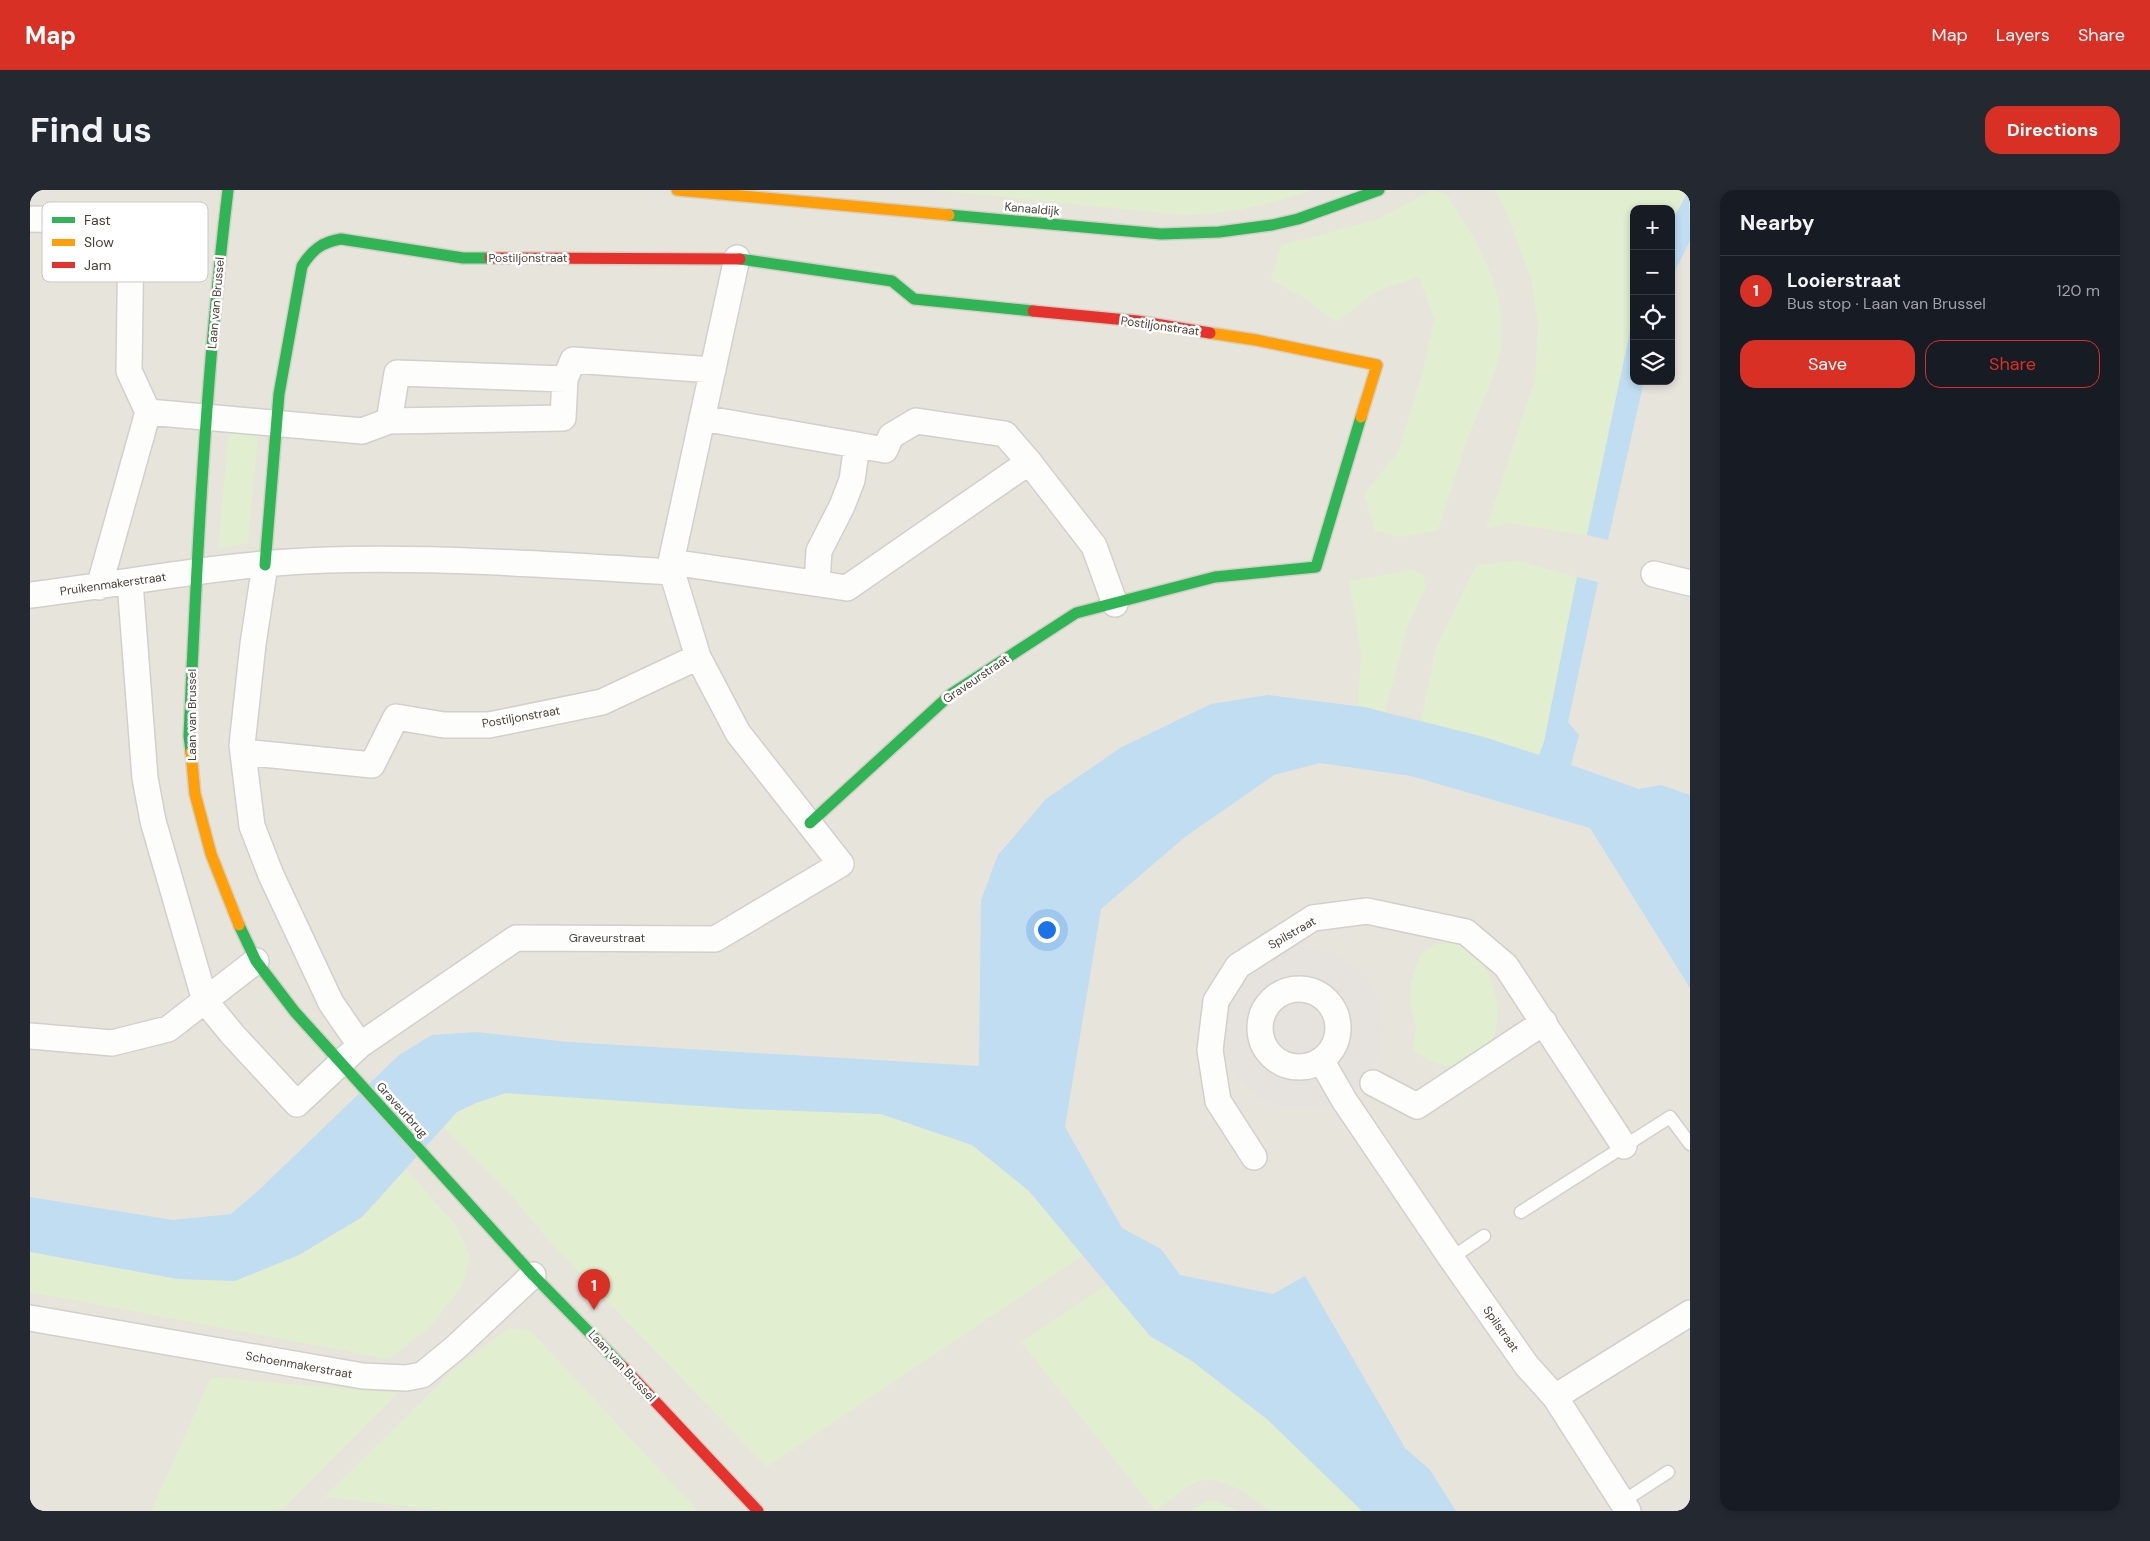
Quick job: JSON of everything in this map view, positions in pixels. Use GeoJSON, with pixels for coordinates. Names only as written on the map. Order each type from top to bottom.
{"type":"FeatureCollection","features":[{"type":"Feature","properties":{"kind":"street","name":"Laan van Brussel"},"geometry":{"type":"LineString","coordinates":[[228,190],[215,295],[196,572],[190,736],[195,794],[211,854],[239,926],[256,961],[289,1006],[359,1083]]}},
{"type":"Feature","properties":{"kind":"street","name":"Kanaaldijk"},"geometry":{"type":"LineString","coordinates":[[677,190],[1161,234],[1203,235],[1249,230],[1294,220],[1338,207],[1379,190]]}},
{"type":"Feature","properties":{"kind":"street","name":"Postiljonstraat"},"geometry":{"type":"LineString","coordinates":[[275,423],[302,266],[309,253],[320,243],[341,239],[463,258],[737,258],[892,281],[914,299],[1137,322],[1256,340],[1376,364],[1316,567]]}},
{"type":"Feature","properties":{"kind":"street"},"geometry":{"type":"LineString","coordinates":[[672,567],[737,258]]}},
{"type":"Feature","properties":{"kind":"street"},"geometry":{"type":"LineString","coordinates":[[99,587],[148,412],[129,372],[130,282]]}},
{"type":"Feature","properties":{"kind":"street"},"geometry":{"type":"LineString","coordinates":[[148,412],[362,431],[389,421],[562,418],[565,379],[573,360],[713,370]]}},
{"type":"Feature","properties":{"kind":"street"},"geometry":{"type":"LineString","coordinates":[[389,421],[397,373],[565,379]]}},
{"type":"Feature","properties":{"kind":"street"},"geometry":{"type":"LineString","coordinates":[[702,418],[885,450],[892,436],[916,421],[1005,434],[1094,546],[1115,604]]}},
{"type":"Feature","properties":{"kind":"street"},"geometry":{"type":"LineString","coordinates":[[275,423],[265,564],[253,644],[242,745],[252,826],[271,875],[331,1002],[360,1045]]}},
{"type":"Feature","properties":{"kind":"street"},"geometry":{"type":"LineString","coordinates":[[817,582],[819,551],[842,506],[852,480],[857,445]]}},
{"type":"Feature","properties":{"kind":"street"},"geometry":{"type":"LineString","coordinates":[[196,572],[265,564],[326,560],[460,560],[672,567],[817,582],[847,588],[1029,462]]}},
{"type":"Feature","properties":{"kind":"street","name":"Graveurstraat"},"geometry":{"type":"LineString","coordinates":[[340,1062],[360,1045],[516,938],[715,939],[841,864],[738,733],[698,657],[672,567]]}},
{"type":"Feature","properties":{"kind":"street","name":"Graveurstraat"},"geometry":{"type":"LineString","coordinates":[[810,823],[950,694],[1076,614],[1215,577],[1316,567]]}},
{"type":"Feature","properties":{"kind":"street","name":"Pruikenmakerstraat"},"geometry":{"type":"LineString","coordinates":[[30,595],[99,587],[196,572]]}},
{"type":"Feature","properties":{"kind":"street"},"geometry":{"type":"LineString","coordinates":[[1654,574],[1690,583]]}},
{"type":"Feature","properties":{"kind":"street"},"geometry":{"type":"LineString","coordinates":[[130,582],[145,778],[153,821],[205,1000],[233,1034],[297,1104],[340,1062]]}},
{"type":"Feature","properties":{"kind":"street","name":"Postiljonstraat"},"geometry":{"type":"LineString","coordinates":[[243,752],[372,765],[396,717],[444,725],[489,725],[602,702],[698,657]]}},
{"type":"Feature","properties":{"kind":"street","name":"Spilstraat"},"geometry":{"type":"LineString","coordinates":[[1254,1157],[1218,1100],[1210,1050],[1216,1001],[1238,966],[1313,918],[1367,911],[1466,932],[1506,966],[1624,1146]]}},
{"type":"Feature","properties":{"kind":"street"},"geometry":{"type":"LineString","coordinates":[[30,1036],[112,1043],[168,1029],[256,961]]}},
{"type":"Feature","properties":{"kind":"street"},"geometry":{"type":"LineString","coordinates":[[1373,1083],[1417,1106],[1544,1022]]}},
{"type":"Feature","properties":{"kind":"street","name":"Spilstraat"},"geometry":{"type":"LineString","coordinates":[[1321,1060],[1344,1100],[1451,1258],[1527,1366],[1555,1397],[1625,1506]]}},
{"type":"Feature","properties":{"kind":"street","name":"Graveurbrug"},"geometry":{"type":"LineString","coordinates":[[359,1083],[425,1156]]}},
{"type":"Feature","properties":{"kind":"street","name":"Laan van Brussel"},"geometry":{"type":"LineString","coordinates":[[425,1156],[533,1274],[598,1340],[758,1511]]}},
{"type":"Feature","properties":{"kind":"street","name":"Schoenmakerstraat"},"geometry":{"type":"LineString","coordinates":[[30,1318],[363,1376],[406,1378],[422,1375],[533,1274]]}},
{"type":"Feature","properties":{"kind":"street"},"geometry":{"type":"LineString","coordinates":[[1555,1397],[1690,1313]]}},
{"type":"Feature","properties":{"kind":"lane"},"geometry":{"type":"LineString","coordinates":[[1521,1212],[1670,1118],[1690,1144]]}},
{"type":"Feature","properties":{"kind":"lane"},"geometry":{"type":"LineString","coordinates":[[1451,1258],[1484,1236]]}},
{"type":"Feature","properties":{"kind":"lane"},"geometry":{"type":"LineString","coordinates":[[1625,1506],[1668,1472]]}},
{"type":"Feature","properties":{"kind":"shaded area"},"geometry":{"type":"Polygon","coordinates":[[[30,190],[1690,190],[1690,1511],[30,1511],[30,190]]]}},
{"type":"Feature","properties":{"kind":"shaded area"},"geometry":{"type":"Polygon","coordinates":[[[1301,947],[1332,953],[1352,965],[1364,977],[1376,997],[1382,1028],[1376,1059],[1364,1079],[1352,1091],[1332,1103],[1301,1109],[1270,1103],[1250,1091],[1238,1079],[1226,1059],[1220,1028],[1226,997],[1238,977],[1250,965],[1270,953],[1301,947]]]}},
{"type":"Feature","properties":{"kind":"green space"},"geometry":{"type":"Polygon","coordinates":[[[932,190],[1312,190],[1249,208],[1217,213],[1183,215],[932,190]]]}},
{"type":"Feature","properties":{"kind":"green space"},"geometry":{"type":"Polygon","coordinates":[[[1432,190],[1447,195],[1476,241],[1492,276],[1502,314],[1501,350],[1493,377],[1468,438],[1438,530],[1400,537],[1375,531],[1364,494],[1398,452],[1422,374],[1434,320],[1419,277],[1379,290],[1336,322],[1301,296],[1271,280],[1281,245],[1376,220],[1432,190]]]}},
{"type":"Feature","properties":{"kind":"green space"},"geometry":{"type":"Polygon","coordinates":[[[1495,190],[1689,190],[1675,216],[1675,205],[1630,205],[1630,332],[1587,535],[1508,523],[1486,529],[1535,378],[1538,326],[1531,279],[1506,211],[1495,190]]]}},
{"type":"Feature","properties":{"kind":"green space"},"geometry":{"type":"Polygon","coordinates":[[[229,428],[253,431],[258,435],[248,543],[218,548],[229,428]]]}},
{"type":"Feature","properties":{"kind":"green space"},"geometry":{"type":"Polygon","coordinates":[[[1516,561],[1577,577],[1544,742],[1539,756],[1484,737],[1421,721],[1436,647],[1476,565],[1516,561]]]}},
{"type":"Feature","properties":{"kind":"green space"},"geometry":{"type":"Polygon","coordinates":[[[1412,570],[1423,575],[1426,587],[1408,626],[1385,712],[1358,706],[1361,655],[1349,581],[1412,570]]]}},
{"type":"Feature","properties":{"kind":"green space"},"geometry":{"type":"Polygon","coordinates":[[[1457,942],[1471,951],[1486,970],[1492,983],[1498,1014],[1491,1042],[1483,1052],[1470,1060],[1444,1066],[1413,1051],[1416,1028],[1411,1007],[1411,982],[1419,957],[1435,944],[1457,942]]]}},
{"type":"Feature","properties":{"kind":"green space"},"geometry":{"type":"Polygon","coordinates":[[[506,1093],[746,1109],[881,1114],[972,1145],[1029,1191],[1083,1255],[767,1467],[547,1239],[510,1194],[443,1127],[457,1112],[476,1103],[506,1093]]]}},
{"type":"Feature","properties":{"kind":"green space"},"geometry":{"type":"Polygon","coordinates":[[[406,1169],[456,1225],[470,1256],[462,1286],[431,1326],[389,1359],[30,1292],[30,1252],[178,1279],[299,1255],[362,1217],[406,1169]]]}},
{"type":"Feature","properties":{"kind":"green space"},"geometry":{"type":"Polygon","coordinates":[[[1106,1285],[1150,1336],[1192,1361],[1268,1420],[1362,1511],[1269,1511],[1243,1491],[1216,1480],[1203,1480],[1189,1486],[1155,1511],[1021,1342],[1106,1285]]]}},
{"type":"Feature","properties":{"kind":"green space"},"geometry":{"type":"Polygon","coordinates":[[[509,1328],[531,1331],[698,1511],[447,1511],[324,1497],[454,1369],[509,1328]]]}},
{"type":"Feature","properties":{"kind":"green space"},"geometry":{"type":"Polygon","coordinates":[[[211,1377],[398,1393],[284,1508],[274,1511],[151,1511],[211,1377]]]}},
{"type":"Feature","properties":{"kind":"green space"},"geometry":{"type":"Polygon","coordinates":[[[1208,1500],[1220,1502],[1237,1511],[1190,1511],[1208,1500]]]}},
{"type":"Feature","properties":{"kind":"water"},"geometry":{"type":"Polygon","coordinates":[[[1689,190],[1690,241],[1675,271],[1675,250],[1675,216],[1689,190]]]}},
{"type":"Feature","properties":{"kind":"water"},"geometry":{"type":"Polygon","coordinates":[[[1630,332],[1630,385],[1643,385],[1608,540],[1587,535],[1630,332]]]}},
{"type":"Feature","properties":{"kind":"water"},"geometry":{"type":"Polygon","coordinates":[[[1577,577],[1598,582],[1568,722],[1579,735],[1571,765],[1639,789],[1661,785],[1690,795],[1690,988],[1590,828],[1411,776],[1320,763],[1274,775],[1185,837],[1101,909],[1065,1127],[1122,1228],[1161,1249],[1180,1275],[1273,1294],[1305,1276],[1405,1448],[1430,1470],[1456,1511],[1362,1511],[1268,1420],[1192,1361],[1150,1336],[1029,1191],[972,1145],[881,1114],[746,1109],[506,1093],[476,1103],[457,1112],[362,1217],[299,1255],[235,1281],[178,1279],[30,1252],[30,1197],[173,1220],[231,1214],[260,1189],[399,1055],[432,1035],[476,1032],[568,1042],[979,1066],[981,900],[998,855],[1046,799],[1120,748],[1211,704],[1268,695],[1364,707],[1484,737],[1539,755],[1544,742],[1577,577]]]}},
{"type":"Feature","properties":{"kind":"traffic: fast"},"geometry":{"type":"LineString","coordinates":[[191,752],[189,736],[203,463],[220,258],[228,190]]}},
{"type":"Feature","properties":{"kind":"traffic: fast"},"geometry":{"type":"LineString","coordinates":[[949,215],[1161,234],[1219,232],[1272,225],[1298,219],[1379,190]]}},
{"type":"Feature","properties":{"kind":"traffic: fast"},"geometry":{"type":"LineString","coordinates":[[265,565],[279,394],[302,266],[306,260],[323,245],[341,239],[463,258],[490,258]]}},
{"type":"Feature","properties":{"kind":"traffic: fast"},"geometry":{"type":"LineString","coordinates":[[740,259],[892,281],[914,299],[1033,311]]}},
{"type":"Feature","properties":{"kind":"traffic: fast"},"geometry":{"type":"LineString","coordinates":[[810,823],[951,694],[1076,613],[1215,577],[1316,567],[1361,417]]}},
{"type":"Feature","properties":{"kind":"traffic: fast"},"geometry":{"type":"LineString","coordinates":[[239,925],[256,961],[295,1012],[533,1275],[623,1367]]}},
{"type":"Feature","properties":{"kind":"traffic: slow"},"geometry":{"type":"LineString","coordinates":[[677,190],[949,215]]}},
{"type":"Feature","properties":{"kind":"traffic: slow"},"geometry":{"type":"LineString","coordinates":[[1210,333],[1256,340],[1377,365],[1361,417]]}},
{"type":"Feature","properties":{"kind":"traffic: slow"},"geometry":{"type":"LineString","coordinates":[[191,752],[195,794],[211,854],[239,925]]}},
{"type":"Feature","properties":{"kind":"traffic: jam"},"geometry":{"type":"LineString","coordinates":[[490,258],[740,259]]}},
{"type":"Feature","properties":{"kind":"traffic: jam"},"geometry":{"type":"LineString","coordinates":[[1033,311],[1137,321],[1210,333]]}},
{"type":"Feature","properties":{"kind":"traffic: jam"},"geometry":{"type":"LineString","coordinates":[[623,1367],[758,1511]]}},
{"type":"Feature","properties":{"kind":"place","name":"Looierstraat"},"geometry":{"type":"Point","coordinates":[594,1310]}}]}
